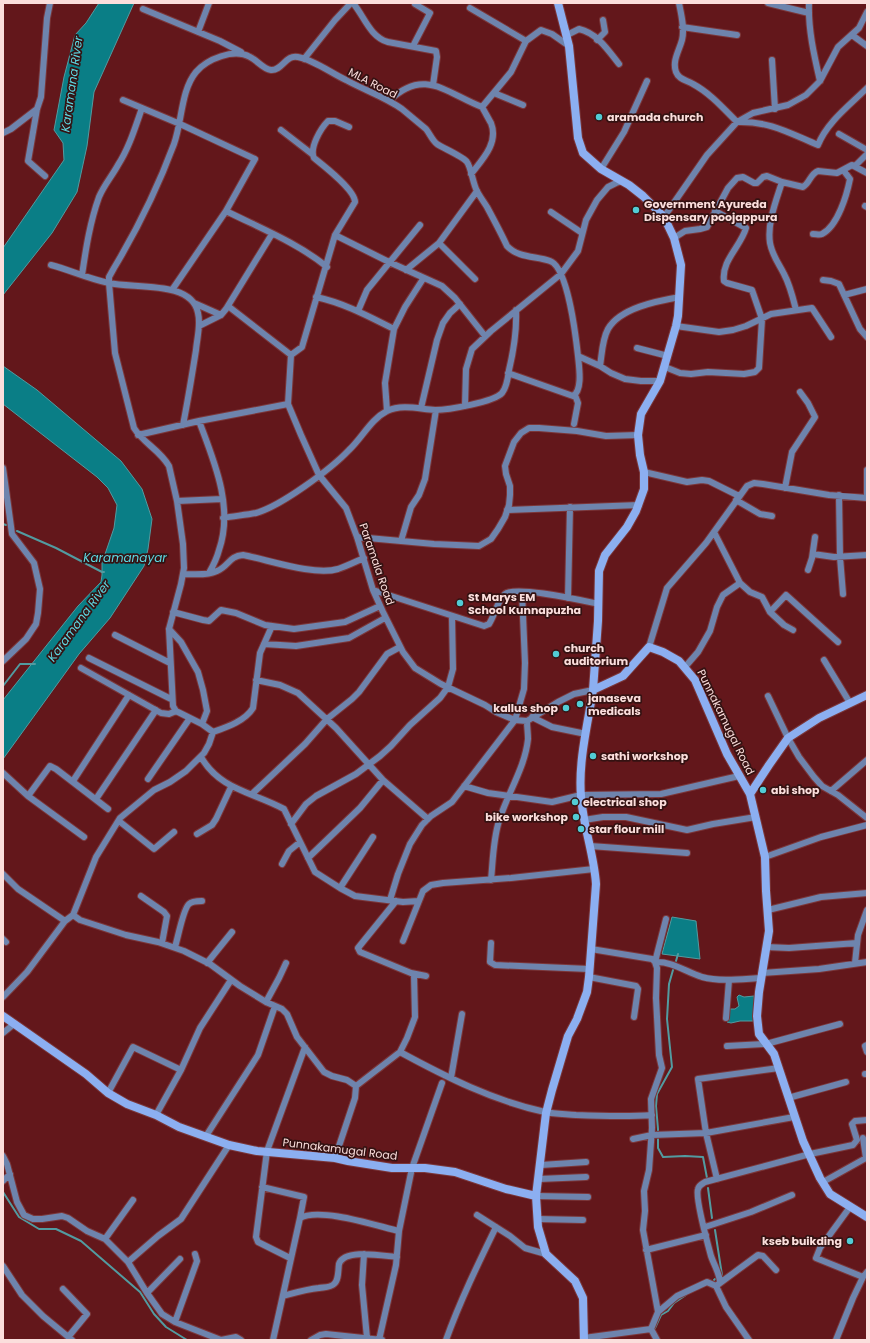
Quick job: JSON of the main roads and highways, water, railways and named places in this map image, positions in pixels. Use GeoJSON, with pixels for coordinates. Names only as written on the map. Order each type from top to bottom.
{"type":"FeatureCollection","features":[{"type":"Feature","properties":{"kind":"water","name":"Karamana River"},"geometry":{"type":"Polygon","coordinates":[[[99,3],[134,3],[94,92],[87,146],[77,192],[52,233],[3,295],[3,248],[64,160],[63,143],[54,130],[64,77],[75,35],[86,23],[99,3]]]}},
{"type":"Feature","properties":{"kind":"water","name":"Karamanayar"},"geometry":{"type":"Polygon","coordinates":[[[3,366],[37,390],[121,461],[142,489],[152,519],[144,566],[110,618],[79,654],[3,759],[3,700],[78,606],[101,582],[102,563],[114,528],[117,505],[108,488],[97,477],[3,404],[3,366]]]}},
{"type":"Feature","properties":{"kind":"water"},"geometry":{"type":"Polygon","coordinates":[[[672,917],[696,921],[700,959],[662,954],[672,917]]]}},
{"type":"Feature","properties":{"kind":"water"},"geometry":{"type":"Polygon","coordinates":[[[739,995],[744,997],[754,996],[756,1021],[727,1022],[729,1020],[729,1009],[735,1009],[739,1006],[737,997],[739,995]]]}},
{"type":"Feature","properties":{"kind":"waterway","name":"Karamana River"},"geometry":{"type":"LineString","coordinates":[[17,531],[56,548],[104,572]]}},
{"type":"Feature","properties":{"kind":"waterway"},"geometry":{"type":"LineString","coordinates":[[3,686],[20,664],[35,664]]}},
{"type":"Feature","properties":{"kind":"waterway"},"geometry":{"type":"LineString","coordinates":[[676,961],[678,954]]}},
{"type":"Feature","properties":{"kind":"waterway"},"geometry":{"type":"LineString","coordinates":[[673,970],[669,984],[667,1019],[672,1067],[657,1094],[656,1106],[658,1148],[663,1157],[703,1157],[707,1178]]}},
{"type":"Feature","properties":{"kind":"waterway"},"geometry":{"type":"LineString","coordinates":[[708,1188],[712,1218]]}},
{"type":"Feature","properties":{"kind":"waterway"},"geometry":{"type":"LineString","coordinates":[[3,1192],[19,1217],[39,1229],[56,1229],[81,1241],[140,1292],[154,1314],[166,1327],[187,1340]]}},
{"type":"Feature","properties":{"kind":"waterway"},"geometry":{"type":"LineString","coordinates":[[715,1230],[722,1275]]}},
{"type":"Feature","properties":{"kind":"waterway"},"geometry":{"type":"LineString","coordinates":[[655,1328],[661,1315],[668,1311],[674,1303],[686,1295]]}},
{"type":"Feature","properties":{"kind":"place","name":"aramada church"},"geometry":{"type":"Point","coordinates":[599,117]}},
{"type":"Feature","properties":{"kind":"place","name":"Government Ayureda Dispensary poojappura"},"geometry":{"type":"Point","coordinates":[636,210]}},
{"type":"Feature","properties":{"kind":"place","name":"St Marys EM School Kunnapuzha"},"geometry":{"type":"Point","coordinates":[460,603]}},
{"type":"Feature","properties":{"kind":"place","name":"church auditorium"},"geometry":{"type":"Point","coordinates":[556,654]}},
{"type":"Feature","properties":{"kind":"place","name":"janaseva medicals"},"geometry":{"type":"Point","coordinates":[580,704]}},
{"type":"Feature","properties":{"kind":"place","name":"kallus shop"},"geometry":{"type":"Point","coordinates":[566,708]}},
{"type":"Feature","properties":{"kind":"place","name":"sathi workshop"},"geometry":{"type":"Point","coordinates":[593,756]}},
{"type":"Feature","properties":{"kind":"place","name":"abi shop"},"geometry":{"type":"Point","coordinates":[763,790]}},
{"type":"Feature","properties":{"kind":"place","name":"electrical shop"},"geometry":{"type":"Point","coordinates":[575,802]}},
{"type":"Feature","properties":{"kind":"place","name":"bike workshop"},"geometry":{"type":"Point","coordinates":[576,817]}},
{"type":"Feature","properties":{"kind":"place","name":"star flour mill"},"geometry":{"type":"Point","coordinates":[581,829]}},
{"type":"Feature","properties":{"kind":"place","name":"kseb buikding"},"geometry":{"type":"Point","coordinates":[850,1241]}}]}
